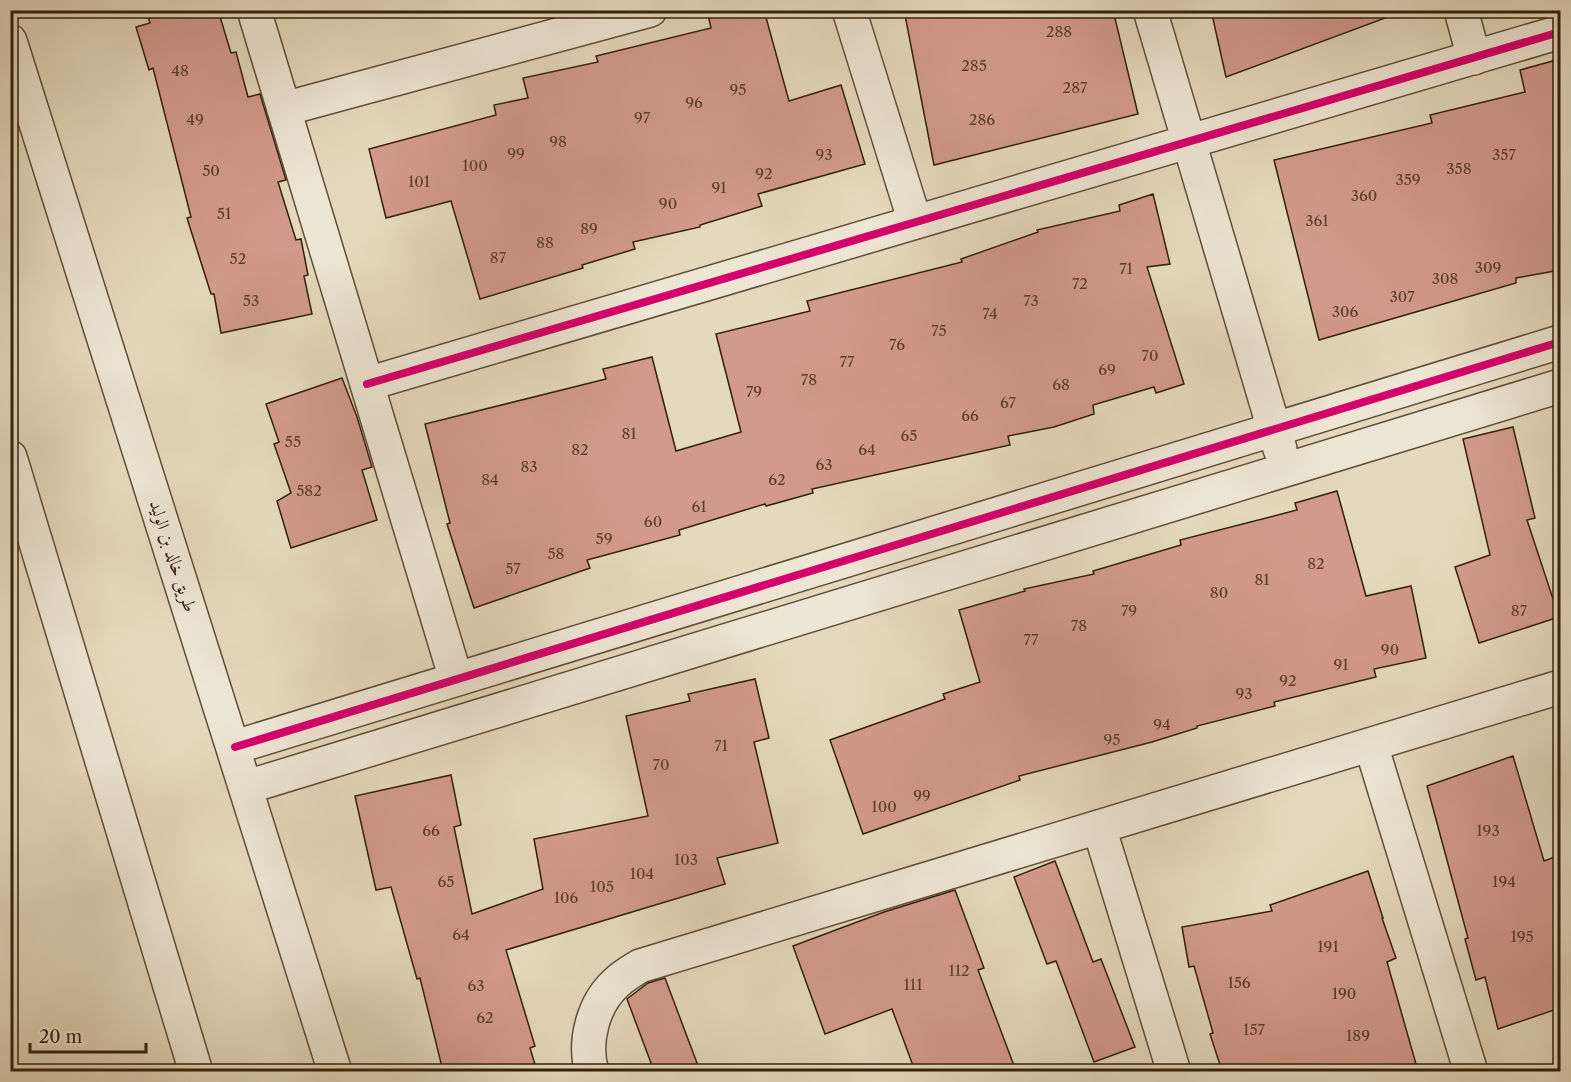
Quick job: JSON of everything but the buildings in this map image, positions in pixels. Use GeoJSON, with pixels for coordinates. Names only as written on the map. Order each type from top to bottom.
{"type":"FeatureCollection","features":[{"type":"Feature","properties":{"kind":"street"},"geometry":{"type":"LineString","coordinates":[[254,10],[456,679]]}},
{"type":"Feature","properties":{"kind":"street"},"geometry":{"type":"LineString","coordinates":[[284,109],[650,10]]}},
{"type":"Feature","properties":{"kind":"street"},"geometry":{"type":"LineString","coordinates":[[849,10],[915,222]]}},
{"type":"Feature","properties":{"kind":"street"},"geometry":{"type":"LineString","coordinates":[[1150,10],[1286,470]]}},
{"type":"Feature","properties":{"kind":"street"},"geometry":{"type":"LineString","coordinates":[[1461,10],[1474,58]]}},
{"type":"Feature","properties":{"kind":"street"},"geometry":{"type":"LineString","coordinates":[[367,384],[1560,32]]}},
{"type":"Feature","properties":{"kind":"street","name":"طريق خالد بن الوليد"},"geometry":{"type":"LineString","coordinates":[[10,41],[248,787],[335,1071]]}},
{"type":"Feature","properties":{"kind":"street"},"geometry":{"type":"LineString","coordinates":[[235,747],[1560,342]]}},
{"type":"Feature","properties":{"kind":"street"},"geometry":{"type":"LineString","coordinates":[[248,787],[1560,386]]}},
{"type":"Feature","properties":{"kind":"street"},"geometry":{"type":"LineString","coordinates":[[11,459],[196,1071]]}},
{"type":"Feature","properties":{"kind":"street"},"geometry":{"type":"LineString","coordinates":[[592,1071],[589,1035],[598,1007],[615,983],[640,966],[1560,687]]}},
{"type":"Feature","properties":{"kind":"street"},"geometry":{"type":"LineString","coordinates":[[1371,745],[1471,1071]]}},
{"type":"Feature","properties":{"kind":"street"},"geometry":{"type":"LineString","coordinates":[[1099,827],[1174,1071]]}},
{"type":"Feature","properties":{"kind":"cycle path"},"geometry":{"type":"LineString","coordinates":[[367,384],[1560,32]]}},
{"type":"Feature","properties":{"kind":"cycle path"},"geometry":{"type":"LineString","coordinates":[[235,747],[1560,342]]}}]}
